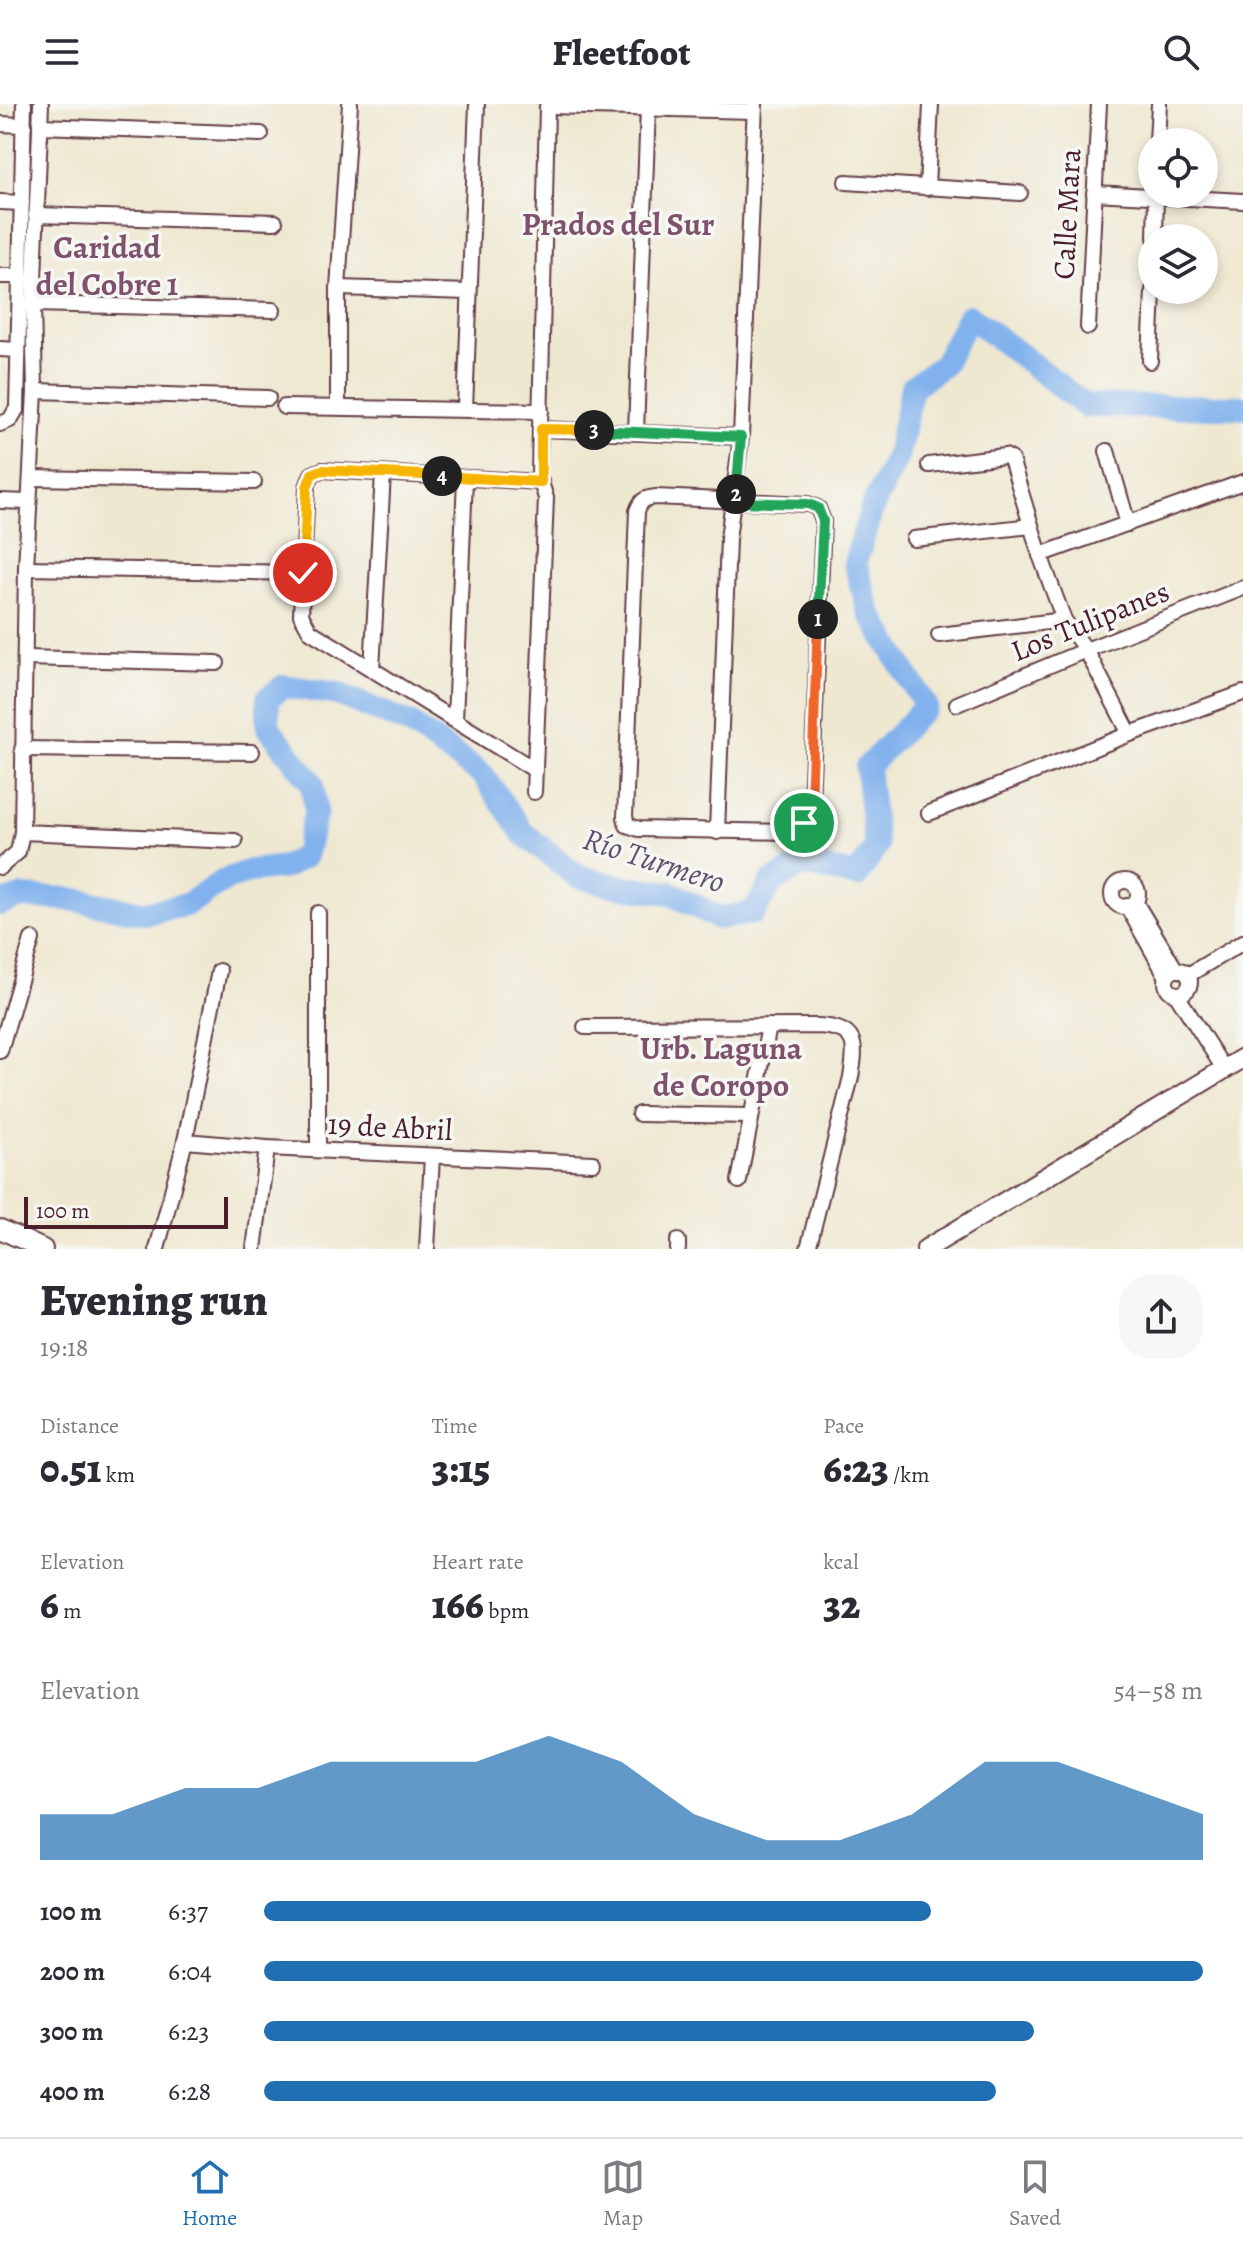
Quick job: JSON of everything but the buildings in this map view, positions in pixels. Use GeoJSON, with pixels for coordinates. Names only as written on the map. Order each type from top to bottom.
{"type":"FeatureCollection","features":[{"type":"Feature","properties":{"kind":"street"},"geometry":{"type":"LineString","coordinates":[[0,424],[10,420],[17,408],[24,104]]}},
{"type":"Feature","properties":{"kind":"street"},"geometry":{"type":"LineString","coordinates":[[0,867],[18,852],[22,832],[26,568],[35,391],[33,304],[41,104]]}},
{"type":"Feature","properties":{"kind":"street"},"geometry":{"type":"LineString","coordinates":[[338,406],[338,288],[350,104]]}},
{"type":"Feature","properties":{"kind":"street"},"geometry":{"type":"LineString","coordinates":[[465,409],[477,104]]}},
{"type":"Feature","properties":{"kind":"street"},"geometry":{"type":"LineString","coordinates":[[927,188],[931,104]]}},
{"type":"Feature","properties":{"kind":"street","name":"Calle Mara"},"geometry":{"type":"LineString","coordinates":[[1088,327],[1099,104]]}},
{"type":"Feature","properties":{"kind":"street"},"geometry":{"type":"LineString","coordinates":[[1158,128],[1159,104]]}},
{"type":"Feature","properties":{"kind":"street"},"geometry":{"type":"LineString","coordinates":[[534,792],[546,498],[541,482],[541,411],[548,105],[754,107],[741,437],[728,539],[717,832]]}},
{"type":"Feature","properties":{"kind":"street"},"geometry":{"type":"LineString","coordinates":[[636,431],[648,108]]}},
{"type":"Feature","properties":{"kind":"street"},"geometry":{"type":"LineString","coordinates":[[0,124],[24,125]]}},
{"type":"Feature","properties":{"kind":"street"},"geometry":{"type":"LineString","coordinates":[[40,126],[261,134]]}},
{"type":"Feature","properties":{"kind":"street"},"geometry":{"type":"LineString","coordinates":[[846,182],[1020,193]]}},
{"type":"Feature","properties":{"kind":"street"},"geometry":{"type":"LineString","coordinates":[[1094,193],[1138,194]]}},
{"type":"Feature","properties":{"kind":"street"},"geometry":{"type":"LineString","coordinates":[[1218,199],[1243,201]]}},
{"type":"Feature","properties":{"kind":"street"},"geometry":{"type":"LineString","coordinates":[[0,202],[22,203]]}},
{"type":"Feature","properties":{"kind":"street"},"geometry":{"type":"LineString","coordinates":[[36,215],[275,222]]}},
{"type":"Feature","properties":{"kind":"street"},"geometry":{"type":"LineString","coordinates":[[0,276],[20,276]]}},
{"type":"Feature","properties":{"kind":"street"},"geometry":{"type":"LineString","coordinates":[[338,288],[469,292]]}},
{"type":"Feature","properties":{"kind":"street"},"geometry":{"type":"LineString","coordinates":[[33,304],[273,310]]}},
{"type":"Feature","properties":{"kind":"street"},"geometry":{"type":"LineString","coordinates":[[1150,361],[1152,304]]}},
{"type":"Feature","properties":{"kind":"street"},"geometry":{"type":"LineString","coordinates":[[0,349],[18,350]]}},
{"type":"Feature","properties":{"kind":"street"},"geometry":{"type":"LineString","coordinates":[[35,391],[268,398]]}},
{"type":"Feature","properties":{"kind":"street"},"geometry":{"type":"LineString","coordinates":[[284,407],[541,411]]}},
{"type":"Feature","properties":{"kind":"street"},"geometry":{"type":"LineString","coordinates":[[541,429],[741,437]]}},
{"type":"Feature","properties":{"kind":"street"},"geometry":{"type":"LineString","coordinates":[[1107,451],[1128,524]]}},
{"type":"Feature","properties":{"kind":"street"},"geometry":{"type":"LineString","coordinates":[[929,465],[1008,457],[1064,620],[1086,650],[1130,734]]}},
{"type":"Feature","properties":{"kind":"street"},"geometry":{"type":"LineString","coordinates":[[535,770],[310,631],[301,615],[307,487],[312,474],[322,470],[541,482]]}},
{"type":"Feature","properties":{"kind":"street"},"geometry":{"type":"LineString","coordinates":[[372,669],[383,474]]}},
{"type":"Feature","properties":{"kind":"street"},"geometry":{"type":"LineString","coordinates":[[31,478],[254,482]]}},
{"type":"Feature","properties":{"kind":"street"},"geometry":{"type":"LineString","coordinates":[[455,720],[465,478]]}},
{"type":"Feature","properties":{"kind":"street"},"geometry":{"type":"LineString","coordinates":[[1040,555],[1243,482]]}},
{"type":"Feature","properties":{"kind":"street"},"geometry":{"type":"LineString","coordinates":[[646,498],[808,504],[818,508],[823,521],[811,803],[804,823],[790,832],[717,832],[639,829],[627,825],[625,817],[637,511],[646,498]]}},
{"type":"Feature","properties":{"kind":"street"},"geometry":{"type":"LineString","coordinates":[[0,501],[29,502]]}},
{"type":"Feature","properties":{"kind":"street"},"geometry":{"type":"LineString","coordinates":[[914,539],[1031,526]]}},
{"type":"Feature","properties":{"kind":"street"},"geometry":{"type":"LineString","coordinates":[[26,568],[303,573]]}},
{"type":"Feature","properties":{"kind":"street","name":"Los Tulipanes"},"geometry":{"type":"LineString","coordinates":[[957,704],[1243,588]]}},
{"type":"Feature","properties":{"kind":"street"},"geometry":{"type":"LineString","coordinates":[[939,635],[1064,620]]}},
{"type":"Feature","properties":{"kind":"street"},"geometry":{"type":"LineString","coordinates":[[25,658],[217,663]]}},
{"type":"Feature","properties":{"kind":"street"},"geometry":{"type":"LineString","coordinates":[[929,813],[1243,693]]}},
{"type":"Feature","properties":{"kind":"street"},"geometry":{"type":"LineString","coordinates":[[22,749],[252,752]]}},
{"type":"Feature","properties":{"kind":"street"},"geometry":{"type":"LineString","coordinates":[[22,832],[235,841]]}},
{"type":"Feature","properties":{"kind":"street"},"geometry":{"type":"LineString","coordinates":[[1131,904],[1177,974],[1191,983],[1182,993]]}},
{"type":"Feature","properties":{"kind":"street"},"geometry":{"type":"LineString","coordinates":[[318,913],[318,1149]]}},
{"type":"Feature","properties":{"kind":"street"},"geometry":{"type":"LineString","coordinates":[[0,1051],[32,939]]}},
{"type":"Feature","properties":{"kind":"street"},"geometry":{"type":"LineString","coordinates":[[926,1249],[1233,1064],[1182,993],[1167,988],[1177,974],[1243,942]]}},
{"type":"Feature","properties":{"kind":"street"},"geometry":{"type":"LineString","coordinates":[[157,1249],[185,1141],[219,971]]}},
{"type":"Feature","properties":{"kind":"street"},"geometry":{"type":"LineString","coordinates":[[739,1181],[769,1026]]}},
{"type":"Feature","properties":{"kind":"street"},"geometry":{"type":"LineString","coordinates":[[585,1027],[837,1027],[847,1032],[855,1048],[851,1077],[808,1249]]}},
{"type":"Feature","properties":{"kind":"street"},"geometry":{"type":"LineString","coordinates":[[639,1114],[751,1116]]}},
{"type":"Feature","properties":{"kind":"street","name":"19 de Abril"},"geometry":{"type":"LineString","coordinates":[[185,1141],[267,1148],[593,1163]]}},
{"type":"Feature","properties":{"kind":"street"},"geometry":{"type":"LineString","coordinates":[[254,1249],[267,1148]]}},
{"type":"Feature","properties":{"kind":"street"},"geometry":{"type":"LineString","coordinates":[[427,1249],[432,1156]]}},
{"type":"Feature","properties":{"kind":"street"},"geometry":{"type":"LineString","coordinates":[[1,1235],[43,1249]]}},
{"type":"Feature","properties":{"kind":"waterway","name":"Río Turmero"},"geometry":{"type":"LineString","coordinates":[[0,904],[20,897],[71,899],[144,913],[186,905],[225,880],[250,871],[285,867],[305,856],[316,811],[312,783],[268,727],[268,698],[284,686],[338,694],[410,724],[483,775],[523,833],[577,876],[616,886],[670,893],[719,918],[753,913],[772,882],[804,864],[857,876],[876,847],[867,767],[926,706],[870,614],[855,563],[872,508],[897,457],[912,387],[943,365],[969,316],[1086,406],[1243,407]]}},
{"type":"Feature","properties":{"kind":"district","name":"Prados del Sur"},"geometry":{"type":"Point","coordinates":[618,224]}},
{"type":"Feature","properties":{"kind":"district","name":"Caridad del Cobre 1"},"geometry":{"type":"Point","coordinates":[107,266]}},
{"type":"Feature","properties":{"kind":"district","name":"Urb. Laguna de Coropo"},"geometry":{"type":"Point","coordinates":[721,1066]}},
{"type":"Feature","properties":{"kind":"route"},"geometry":{"type":"LineString","coordinates":[[303,573],[307,487],[312,474],[322,470],[541,482],[541,429],[741,437],[735,502],[808,504],[818,508],[823,521],[811,803],[804,823]]}}]}
